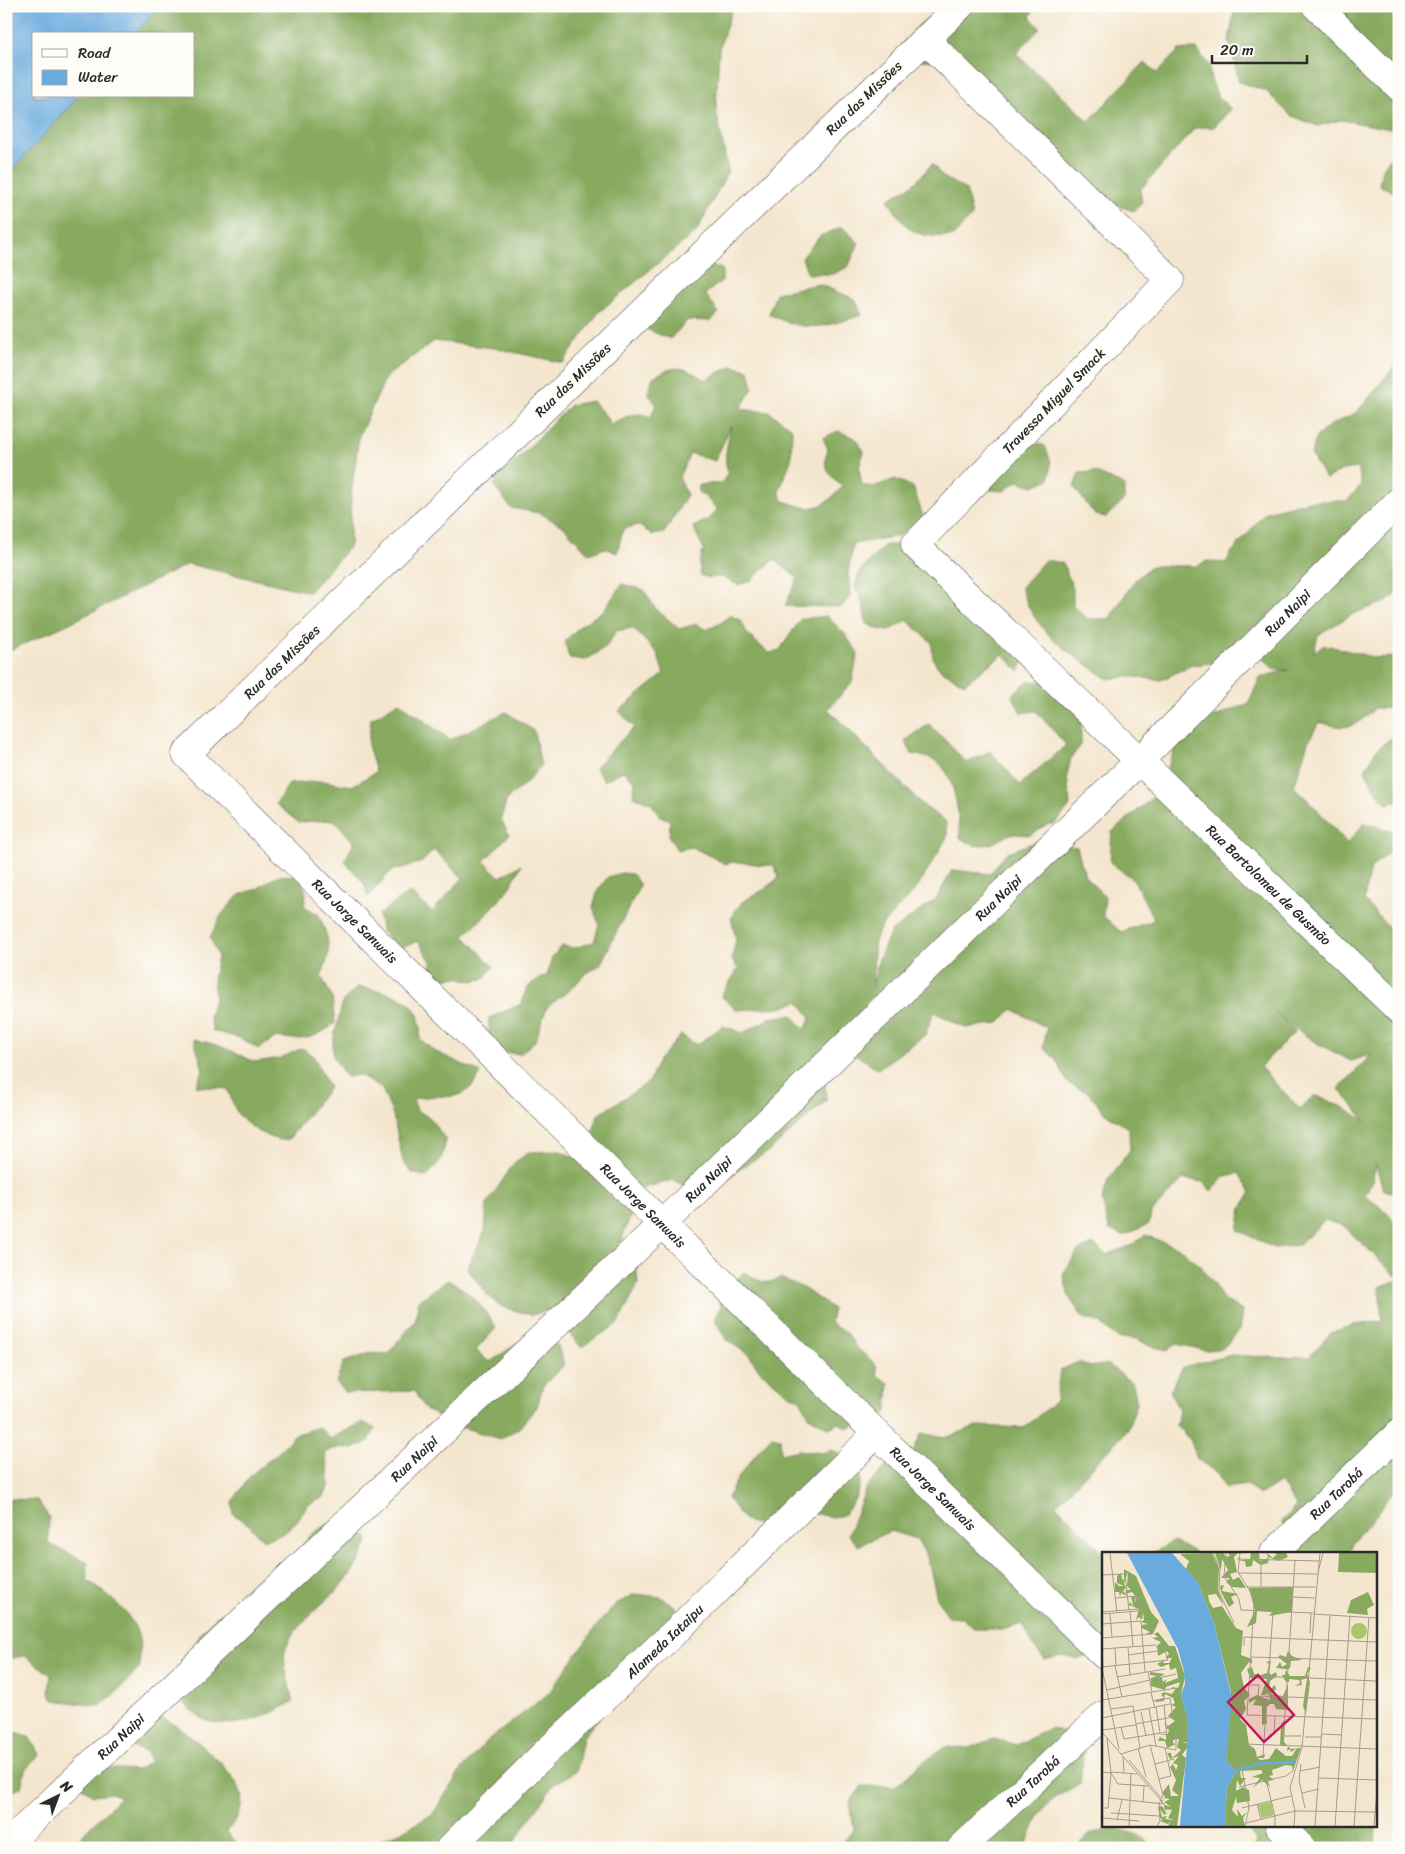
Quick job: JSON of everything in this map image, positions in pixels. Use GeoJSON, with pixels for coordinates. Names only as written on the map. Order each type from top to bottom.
{"type":"FeatureCollection","features":[{"type":"Feature","properties":{"kind":"street","name":"Rua das Missões"},"geometry":{"type":"LineString","coordinates":[[186,754],[960,6]]}},
{"type":"Feature","properties":{"kind":"street"},"geometry":{"type":"LineString","coordinates":[[1316,6],[1399,87]]}},
{"type":"Feature","properties":{"kind":"street","name":"Travessa Miguel Smack"},"geometry":{"type":"LineString","coordinates":[[925,39],[1170,280],[915,545],[1139,761]]}},
{"type":"Feature","properties":{"kind":"street","name":"Rua Naipi"},"geometry":{"type":"LineString","coordinates":[[6,1845],[662,1224],[1139,761],[1399,501]]}},
{"type":"Feature","properties":{"kind":"street","name":"Rua Jorge Sanwais"},"geometry":{"type":"LineString","coordinates":[[186,754],[662,1224],[1102,1653]]}},
{"type":"Feature","properties":{"kind":"street","name":"Rua Bartolomeu de Gusmão"},"geometry":{"type":"LineString","coordinates":[[1139,761],[1399,1010]]}},
{"type":"Feature","properties":{"kind":"street","name":"Rua Tarobá"},"geometry":{"type":"LineString","coordinates":[[1275,1552],[1399,1433]]}},
{"type":"Feature","properties":{"kind":"street","name":"Alameda Iataipu"},"geometry":{"type":"LineString","coordinates":[[450,1848],[542,1756],[679,1628],[876,1434]]}},
{"type":"Feature","properties":{"kind":"street","name":"Rua Tarobá"},"geometry":{"type":"LineString","coordinates":[[961,1848],[1102,1717]]}},
{"type":"Feature","properties":{"kind":"street"},"geometry":{"type":"LineString","coordinates":[[1280,1826],[1302,1848]]}},
{"type":"Feature","properties":{"kind":"green space"},"geometry":{"type":"Polygon","coordinates":[[[160,6],[733,6],[719,49],[716,110],[728,171],[697,231],[599,312],[563,363],[495,348],[434,341],[386,377],[359,436],[351,494],[350,546],[309,592],[188,564],[70,623],[6,652],[6,177],[77,98],[195,98],[195,32],[137,32],[160,6]]]}},
{"type":"Feature","properties":{"kind":"green space"},"geometry":{"type":"Polygon","coordinates":[[[946,6],[1036,6],[1030,17],[1040,28],[1016,54],[1089,121],[1145,62],[1157,73],[1179,50],[1197,49],[1209,66],[1211,80],[1218,97],[1231,109],[1214,127],[1195,128],[1140,190],[1142,203],[1134,211],[1096,199],[934,61],[918,60],[903,43],[920,24],[946,6]]]}},
{"type":"Feature","properties":{"kind":"green space"},"geometry":{"type":"Polygon","coordinates":[[[1235,6],[1399,6],[1399,121],[1391,129],[1341,120],[1318,126],[1290,115],[1266,91],[1239,82],[1229,40],[1235,6]]]}},
{"type":"Feature","properties":{"kind":"green space"},"geometry":{"type":"Polygon","coordinates":[[[1399,145],[1399,192],[1396,193],[1379,185],[1382,169],[1399,145]]]}},
{"type":"Feature","properties":{"kind":"green space"},"geometry":{"type":"Polygon","coordinates":[[[932,164],[943,177],[966,190],[972,216],[953,236],[929,236],[913,231],[901,219],[888,200],[915,183],[932,164]]]}},
{"type":"Feature","properties":{"kind":"green space"},"geometry":{"type":"Polygon","coordinates":[[[842,227],[859,243],[848,267],[833,274],[808,274],[802,258],[820,236],[842,227]]]}},
{"type":"Feature","properties":{"kind":"green space"},"geometry":{"type":"Polygon","coordinates":[[[705,263],[722,269],[722,281],[705,294],[719,313],[710,321],[688,320],[670,339],[639,326],[637,306],[640,298],[646,291],[665,279],[705,263]]]}},
{"type":"Feature","properties":{"kind":"green space"},"geometry":{"type":"Polygon","coordinates":[[[818,284],[855,299],[862,315],[836,323],[805,326],[782,320],[769,314],[776,293],[818,284]]]}},
{"type":"Feature","properties":{"kind":"green space"},"geometry":{"type":"Polygon","coordinates":[[[732,366],[749,370],[753,388],[740,409],[769,412],[792,428],[791,460],[779,491],[782,500],[801,506],[815,507],[828,501],[842,487],[826,467],[828,449],[823,438],[838,431],[855,438],[864,451],[859,468],[862,485],[873,487],[895,479],[913,487],[924,519],[898,536],[853,544],[848,574],[851,595],[842,607],[785,606],[798,578],[774,559],[750,581],[738,585],[722,577],[708,578],[700,575],[700,561],[704,549],[693,527],[709,519],[717,510],[706,497],[698,492],[699,485],[722,483],[728,472],[726,455],[731,426],[715,461],[690,453],[679,477],[687,495],[664,533],[653,535],[638,525],[623,529],[617,553],[605,548],[589,554],[564,527],[540,513],[511,508],[494,486],[499,474],[517,460],[570,405],[592,401],[605,415],[611,425],[635,414],[651,417],[656,404],[648,393],[653,377],[668,370],[680,368],[705,380],[732,366]]]}},
{"type":"Feature","properties":{"kind":"green space"},"geometry":{"type":"Polygon","coordinates":[[[1394,367],[1399,367],[1399,592],[1388,601],[1353,614],[1318,635],[1314,652],[1325,645],[1376,658],[1399,657],[1399,709],[1375,708],[1356,724],[1344,727],[1319,722],[1308,742],[1294,787],[1347,843],[1365,823],[1399,833],[1398,840],[1392,850],[1377,862],[1370,871],[1364,900],[1399,940],[1399,1043],[1385,1049],[1399,1044],[1399,1196],[1383,1189],[1376,1165],[1372,1181],[1365,1196],[1382,1208],[1399,1226],[1399,1279],[1344,1226],[1325,1220],[1299,1245],[1274,1248],[1238,1230],[1242,1208],[1251,1193],[1239,1173],[1225,1176],[1211,1191],[1204,1182],[1183,1179],[1151,1213],[1149,1224],[1123,1236],[1109,1229],[1102,1199],[1108,1180],[1130,1150],[1129,1129],[1104,1112],[1089,1093],[1068,1083],[1055,1058],[1043,1048],[1047,1028],[1012,1009],[999,1023],[966,1028],[934,1012],[925,1035],[878,1069],[853,1053],[823,1052],[826,1101],[768,1152],[740,1168],[706,1197],[673,1180],[636,1190],[620,1183],[631,1215],[620,1249],[636,1262],[638,1284],[618,1324],[581,1347],[564,1327],[560,1307],[532,1315],[502,1307],[487,1295],[467,1268],[485,1231],[487,1204],[514,1163],[529,1152],[560,1151],[588,1163],[589,1144],[598,1115],[649,1082],[659,1060],[681,1035],[697,1045],[723,1026],[743,1033],[770,1018],[792,1015],[805,1030],[811,1017],[798,1001],[784,1007],[737,1010],[721,996],[738,969],[732,960],[736,939],[731,917],[742,902],[765,889],[779,877],[773,865],[744,862],[726,864],[692,847],[677,850],[669,837],[670,820],[660,816],[651,803],[633,796],[635,781],[623,771],[604,781],[595,767],[634,727],[619,711],[664,674],[657,653],[633,628],[616,631],[607,646],[586,660],[569,658],[565,641],[580,626],[603,611],[622,584],[644,590],[655,608],[679,629],[697,624],[706,630],[721,623],[730,615],[741,621],[748,635],[769,653],[779,651],[801,619],[827,616],[844,633],[858,653],[852,682],[828,709],[924,806],[945,821],[948,835],[918,887],[883,924],[875,938],[872,987],[879,959],[891,932],[937,898],[952,870],[990,874],[1006,853],[1035,842],[1077,847],[1085,876],[1105,897],[1103,916],[1121,932],[1154,920],[1134,880],[1110,862],[1112,832],[1159,792],[1181,731],[1249,703],[1260,677],[1288,670],[1275,670],[1257,654],[1230,661],[1192,665],[1161,680],[1128,676],[1108,679],[1067,650],[1044,630],[1027,604],[1021,587],[1045,560],[1063,563],[1073,589],[1073,606],[1088,619],[1109,619],[1135,580],[1151,566],[1197,566],[1207,561],[1226,563],[1231,553],[1266,512],[1310,501],[1347,501],[1361,485],[1358,468],[1342,470],[1326,479],[1311,455],[1316,437],[1329,426],[1357,412],[1394,367]],[[1273,1011],[1296,1031],[1260,1067],[1300,1109],[1315,1095],[1341,1106],[1366,1121],[1339,1089],[1372,1054],[1351,1061],[1313,1041],[1273,1011]]]}},
{"type":"Feature","properties":{"kind":"green space"},"geometry":{"type":"Polygon","coordinates":[[[1028,440],[1045,446],[1051,463],[1049,479],[1034,486],[1018,481],[1004,491],[990,490],[982,468],[1028,440]]]}},
{"type":"Feature","properties":{"kind":"green space"},"geometry":{"type":"Polygon","coordinates":[[[1094,472],[1124,485],[1124,500],[1106,517],[1095,515],[1074,487],[1079,473],[1094,472]]]}},
{"type":"Feature","properties":{"kind":"green space"},"geometry":{"type":"Polygon","coordinates":[[[885,545],[903,545],[1024,660],[1019,671],[1003,654],[964,684],[945,673],[936,665],[932,653],[932,643],[907,620],[887,630],[878,629],[866,623],[863,604],[855,587],[860,571],[885,545]]]}},
{"type":"Feature","properties":{"kind":"green space"},"geometry":{"type":"Polygon","coordinates":[[[1045,681],[1081,719],[1081,745],[1071,758],[1067,775],[1070,806],[1056,823],[1046,825],[1031,835],[1010,834],[993,843],[976,846],[960,838],[954,790],[946,772],[935,761],[912,754],[905,741],[929,724],[967,763],[990,751],[1020,785],[1066,745],[1036,711],[1021,713],[1012,695],[1027,682],[1045,681]]]}},
{"type":"Feature","properties":{"kind":"green space"},"geometry":{"type":"Polygon","coordinates":[[[399,702],[450,740],[506,712],[534,731],[541,766],[524,785],[507,799],[501,819],[509,835],[484,861],[500,877],[521,865],[504,894],[489,912],[464,936],[494,967],[483,979],[471,981],[458,977],[432,980],[431,961],[418,941],[399,949],[382,931],[378,915],[410,892],[432,912],[463,878],[434,850],[422,862],[391,871],[368,897],[364,883],[345,861],[354,842],[334,820],[298,822],[276,804],[289,784],[322,781],[352,786],[376,772],[368,745],[371,719],[399,702]]]}},
{"type":"Feature","properties":{"kind":"green space"},"geometry":{"type":"Polygon","coordinates":[[[1399,732],[1399,801],[1387,804],[1375,790],[1365,770],[1376,750],[1399,732]]]}},
{"type":"Feature","properties":{"kind":"green space"},"geometry":{"type":"Polygon","coordinates":[[[621,873],[632,874],[640,885],[600,965],[584,975],[571,989],[547,1007],[535,1041],[520,1054],[500,1052],[489,1036],[489,1018],[522,1004],[524,994],[529,986],[547,976],[552,957],[562,946],[574,948],[594,942],[599,924],[593,908],[598,890],[608,877],[621,873]]]}},
{"type":"Feature","properties":{"kind":"green space"},"geometry":{"type":"Polygon","coordinates":[[[301,875],[306,895],[304,906],[319,915],[327,938],[327,959],[321,976],[332,997],[335,1023],[321,1033],[307,1038],[276,1037],[259,1049],[240,1038],[213,1031],[209,1016],[215,998],[213,979],[218,957],[210,937],[222,914],[239,895],[257,889],[277,876],[301,875]]]}},
{"type":"Feature","properties":{"kind":"green space"},"geometry":{"type":"Polygon","coordinates":[[[358,987],[385,992],[403,999],[416,1011],[420,1024],[420,1039],[434,1051],[481,1073],[467,1091],[460,1094],[413,1099],[417,1111],[429,1117],[446,1140],[441,1160],[426,1177],[411,1172],[403,1162],[393,1115],[382,1089],[360,1075],[346,1077],[333,1056],[333,1041],[343,1001],[358,987]]]}},
{"type":"Feature","properties":{"kind":"green space"},"geometry":{"type":"Polygon","coordinates":[[[194,1039],[220,1046],[255,1062],[281,1058],[302,1048],[314,1057],[329,1088],[288,1140],[275,1139],[261,1133],[242,1119],[227,1089],[196,1086],[203,1070],[194,1039]]]}},
{"type":"Feature","properties":{"kind":"green space"},"geometry":{"type":"Polygon","coordinates":[[[1145,1235],[1181,1249],[1199,1265],[1214,1283],[1223,1299],[1242,1311],[1239,1331],[1222,1349],[1205,1350],[1177,1344],[1168,1350],[1150,1346],[1137,1339],[1117,1338],[1099,1322],[1083,1318],[1069,1297],[1063,1274],[1078,1251],[1093,1244],[1107,1255],[1132,1245],[1145,1235]]]}},
{"type":"Feature","properties":{"kind":"green space"},"geometry":{"type":"Polygon","coordinates":[[[745,1272],[754,1278],[766,1282],[780,1278],[803,1288],[833,1309],[830,1323],[847,1334],[856,1347],[876,1365],[878,1376],[889,1383],[887,1412],[877,1422],[864,1422],[848,1428],[839,1423],[829,1428],[809,1416],[800,1399],[789,1394],[760,1371],[749,1355],[727,1340],[714,1319],[721,1306],[718,1294],[745,1272]]]}},
{"type":"Feature","properties":{"kind":"green space"},"geometry":{"type":"Polygon","coordinates":[[[448,1280],[476,1300],[496,1328],[476,1350],[489,1362],[520,1341],[534,1336],[540,1336],[558,1346],[564,1365],[543,1386],[537,1407],[519,1428],[500,1439],[455,1425],[425,1409],[414,1391],[346,1393],[336,1382],[344,1362],[371,1353],[388,1354],[415,1321],[419,1300],[448,1280]]]}},
{"type":"Feature","properties":{"kind":"green space"},"geometry":{"type":"Polygon","coordinates":[[[1399,1280],[1399,1486],[1373,1520],[1358,1535],[1349,1552],[1291,1552],[1295,1542],[1281,1522],[1296,1506],[1281,1482],[1259,1495],[1247,1485],[1225,1488],[1217,1473],[1197,1459],[1191,1441],[1176,1426],[1179,1410],[1170,1391],[1183,1367],[1232,1355],[1281,1358],[1309,1357],[1332,1332],[1354,1325],[1382,1321],[1379,1287],[1399,1280]]]}},
{"type":"Feature","properties":{"kind":"green space"},"geometry":{"type":"Polygon","coordinates":[[[1079,1362],[1091,1367],[1108,1364],[1133,1384],[1137,1403],[1127,1431],[1056,1505],[1103,1552],[1102,1657],[1090,1655],[1076,1659],[1061,1656],[1045,1660],[1033,1646],[1023,1624],[1005,1629],[975,1629],[962,1618],[949,1617],[937,1599],[928,1559],[917,1539],[890,1531],[858,1546],[848,1535],[866,1488],[887,1466],[913,1452],[921,1434],[948,1437],[977,1426],[1024,1428],[1056,1401],[1060,1370],[1079,1362]]]}},
{"type":"Feature","properties":{"kind":"green space"},"geometry":{"type":"Polygon","coordinates":[[[363,1422],[375,1429],[369,1441],[353,1449],[340,1447],[325,1452],[330,1484],[323,1498],[307,1505],[299,1519],[282,1534],[263,1540],[248,1524],[233,1514],[232,1502],[251,1475],[280,1451],[294,1435],[319,1427],[330,1439],[363,1422]]]}},
{"type":"Feature","properties":{"kind":"green space"},"geometry":{"type":"Polygon","coordinates":[[[772,1436],[780,1438],[781,1454],[799,1450],[822,1453],[832,1450],[843,1456],[861,1471],[857,1493],[845,1513],[833,1517],[804,1513],[766,1524],[751,1523],[741,1516],[728,1498],[731,1490],[753,1457],[772,1436]]]}},
{"type":"Feature","properties":{"kind":"green space"},"geometry":{"type":"Polygon","coordinates":[[[9,1499],[37,1500],[49,1517],[48,1543],[88,1563],[87,1580],[117,1604],[135,1626],[139,1642],[140,1667],[119,1690],[100,1706],[53,1700],[49,1693],[51,1675],[25,1656],[6,1659],[6,1501],[9,1499]]]}},
{"type":"Feature","properties":{"kind":"green space"},"geometry":{"type":"Polygon","coordinates":[[[336,1521],[356,1524],[369,1539],[357,1565],[347,1579],[303,1623],[289,1642],[284,1657],[293,1702],[262,1717],[240,1723],[218,1723],[207,1721],[198,1716],[174,1693],[201,1632],[216,1617],[252,1600],[300,1551],[310,1536],[319,1529],[336,1521]]]}},
{"type":"Feature","properties":{"kind":"green space"},"geometry":{"type":"Polygon","coordinates":[[[1172,1542],[1194,1551],[1194,1552],[1155,1552],[1172,1542]]]}},
{"type":"Feature","properties":{"kind":"green space"},"geometry":{"type":"Polygon","coordinates":[[[635,1594],[661,1597],[676,1607],[677,1625],[583,1737],[577,1770],[553,1785],[510,1848],[371,1848],[372,1843],[405,1830],[433,1814],[459,1773],[485,1743],[548,1694],[599,1623],[616,1604],[635,1594]]]}},
{"type":"Feature","properties":{"kind":"green space"},"geometry":{"type":"Polygon","coordinates":[[[161,1717],[182,1729],[207,1750],[219,1761],[237,1784],[242,1799],[240,1810],[226,1832],[241,1848],[124,1848],[118,1843],[110,1848],[70,1848],[120,1797],[112,1793],[93,1795],[79,1785],[97,1768],[137,1770],[150,1762],[147,1752],[128,1746],[141,1721],[161,1717]]]}},
{"type":"Feature","properties":{"kind":"green space"},"geometry":{"type":"Polygon","coordinates":[[[1050,1728],[1074,1734],[1084,1748],[1080,1784],[1057,1797],[1044,1809],[1025,1848],[836,1848],[854,1830],[850,1803],[862,1786],[895,1787],[923,1762],[946,1747],[969,1748],[994,1739],[1017,1745],[1050,1728]]]}},
{"type":"Feature","properties":{"kind":"green space"},"geometry":{"type":"Polygon","coordinates":[[[6,1729],[29,1737],[40,1754],[25,1770],[21,1787],[6,1796],[6,1729]]]}},
{"type":"Feature","properties":{"kind":"green space"},"geometry":{"type":"Polygon","coordinates":[[[1253,1826],[1376,1826],[1375,1848],[1253,1848],[1256,1842],[1250,1832],[1253,1826]]]}},
{"type":"Feature","properties":{"kind":"green space"},"geometry":{"type":"Polygon","coordinates":[[[1113,1827],[1141,1836],[1149,1844],[1149,1848],[1076,1848],[1089,1835],[1113,1827]]]}},
{"type":"Feature","properties":{"kind":"water"},"geometry":{"type":"Polygon","coordinates":[[[6,6],[160,6],[137,32],[32,32],[32,98],[77,98],[6,177],[6,6]]]}}]}
